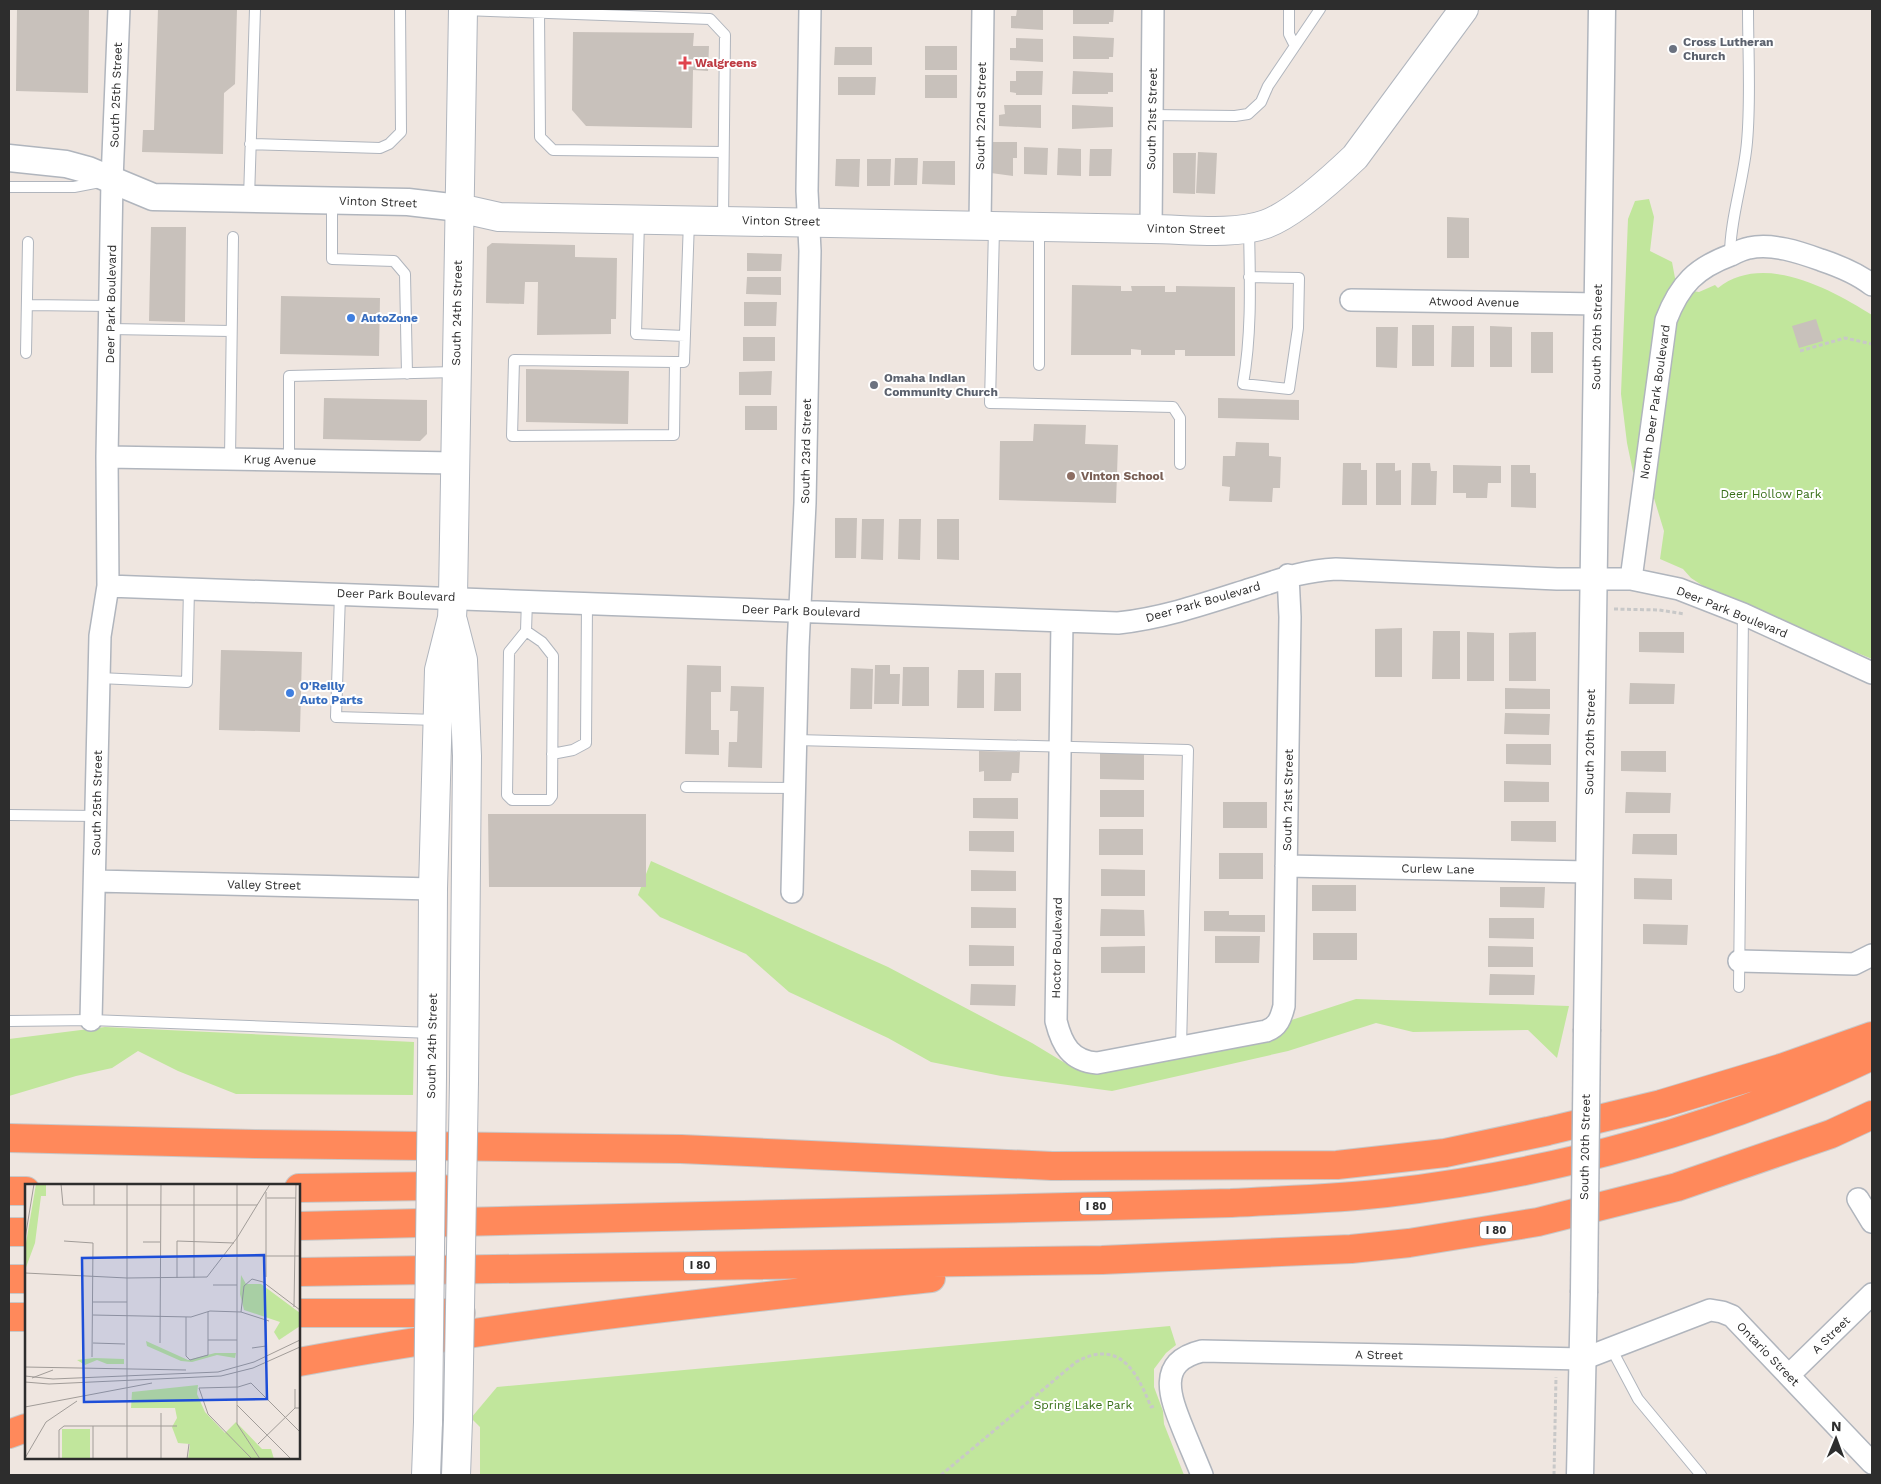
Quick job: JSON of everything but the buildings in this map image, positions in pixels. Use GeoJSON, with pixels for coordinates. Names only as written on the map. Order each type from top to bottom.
{"type":"FeatureCollection","features":[{"type":"Feature","properties":{"kind":"highway"},"geometry":{"type":"LineString","coordinates":[[9,1138],[255,1144],[690,1149],[1052,1166],[1337,1165],[1445,1153],[1558,1129],[1661,1104],[1762,1074],[1872,1036]]}},
{"type":"Feature","properties":{"kind":"highway","name":"I 80"},"geometry":{"type":"LineString","coordinates":[[300,1226],[1231,1203],[1385,1193],[1494,1177],[1620,1149],[1753,1104],[1872,1056]]}},
{"type":"Feature","properties":{"kind":"highway","name":"I 80"},"geometry":{"type":"LineString","coordinates":[[300,1272],[1102,1260],[1351,1249],[1481,1233],[1595,1209],[1677,1187],[1822,1137],[1872,1114]]}},
{"type":"Feature","properties":{"kind":"highway"},"geometry":{"type":"LineString","coordinates":[[300,1188],[432,1186],[447,1190],[461,1207]]}},
{"type":"Feature","properties":{"kind":"highway"},"geometry":{"type":"LineString","coordinates":[[9,1191],[25,1191]]}},
{"type":"Feature","properties":{"kind":"highway"},"geometry":{"type":"LineString","coordinates":[[9,1232],[25,1232]]}},
{"type":"Feature","properties":{"kind":"highway"},"geometry":{"type":"LineString","coordinates":[[300,1362],[442,1337],[600,1315],[1102,1260]]}},
{"type":"Feature","properties":{"kind":"highway"},"geometry":{"type":"LineString","coordinates":[[9,1279],[25,1279]]}},
{"type":"Feature","properties":{"kind":"highway"},"geometry":{"type":"LineString","coordinates":[[300,1313],[461,1313]]}},
{"type":"Feature","properties":{"kind":"highway"},"geometry":{"type":"LineString","coordinates":[[9,1318],[25,1317]]}},
{"type":"Feature","properties":{"kind":"highway"},"geometry":{"type":"LineString","coordinates":[[9,1421],[25,1417]]}},
{"type":"Feature","properties":{"kind":"highway"},"geometry":{"type":"LineString","coordinates":[[9,1434],[25,1428]]}},
{"type":"Feature","properties":{"kind":"main road","name":"South 24th Street"},"geometry":{"type":"LineString","coordinates":[[456,1475],[461,1313],[467,756],[463,660],[453,607],[463,9]]}},
{"type":"Feature","properties":{"kind":"main road","name":"Vinton Street"},"geometry":{"type":"LineString","coordinates":[[459,208],[499,217],[987,224],[1151,229],[1249,228],[1267,224],[1286,212],[1337,174],[1355,157],[1464,9]]}},
{"type":"Feature","properties":{"kind":"main road","name":"South 24th Street"},"geometry":{"type":"LineString","coordinates":[[426,1475],[432,1186],[433,889],[437,720],[439,670],[453,607]]}},
{"type":"Feature","properties":{"kind":"street","name":"South 25th Street"},"geometry":{"type":"LineString","coordinates":[[112,180],[119,9]]}},
{"type":"Feature","properties":{"kind":"street","name":"South 23rd Street"},"geometry":{"type":"LineString","coordinates":[[792,892],[805,503],[810,9]]}},
{"type":"Feature","properties":{"kind":"street","name":"South 22nd Street"},"geometry":{"type":"LineString","coordinates":[[983,9],[987,224]]}},
{"type":"Feature","properties":{"kind":"street","name":"South 21st Street"},"geometry":{"type":"LineString","coordinates":[[1151,229],[1153,9]]}},
{"type":"Feature","properties":{"kind":"street","name":"South 20th Street"},"geometry":{"type":"LineString","coordinates":[[1580,1475],[1602,9]]}},
{"type":"Feature","properties":{"kind":"street","name":"Vinton Street"},"geometry":{"type":"LineString","coordinates":[[9,158],[66,164],[112,180],[152,197],[408,202],[459,208]]}},
{"type":"Feature","properties":{"kind":"street","name":"Deer Park Boulevard"},"geometry":{"type":"LineString","coordinates":[[112,180],[107,457],[108,586],[340,594],[453,607],[527,600],[1118,623],[1148,620],[1263,585],[1288,575],[1313,570],[1336,569],[1631,579],[1679,588],[1743,614],[1872,674]]}},
{"type":"Feature","properties":{"kind":"street","name":"North Deer Park Boulevard"},"geometry":{"type":"LineString","coordinates":[[1631,579],[1666,320],[1683,287],[1696,272],[1714,261],[1749,247],[1778,248],[1806,255],[1841,267],[1872,285]]}},
{"type":"Feature","properties":{"kind":"street","name":"Atwood Avenue"},"geometry":{"type":"LineString","coordinates":[[1351,300],[1598,304]]}},
{"type":"Feature","properties":{"kind":"street","name":"Krug Avenue"},"geometry":{"type":"LineString","coordinates":[[107,457],[454,463]]}},
{"type":"Feature","properties":{"kind":"street","name":"South 21st Street"},"geometry":{"type":"LineString","coordinates":[[1278,1023],[1284,1006],[1290,617],[1288,575]]}},
{"type":"Feature","properties":{"kind":"street","name":"South 25th Street"},"geometry":{"type":"LineString","coordinates":[[91,1020],[100,636],[108,586]]}},
{"type":"Feature","properties":{"kind":"street","name":"Hoctor Boulevard"},"geometry":{"type":"LineString","coordinates":[[1062,622],[1056,1022],[1060,1038],[1074,1056],[1090,1063],[1181,1048],[1266,1031],[1278,1023]]}},
{"type":"Feature","properties":{"kind":"street","name":"Curlew Lane"},"geometry":{"type":"LineString","coordinates":[[1286,866],[1589,872]]}},
{"type":"Feature","properties":{"kind":"street","name":"Valley Street"},"geometry":{"type":"LineString","coordinates":[[95,881],[433,889]]}},
{"type":"Feature","properties":{"kind":"street"},"geometry":{"type":"LineString","coordinates":[[1739,961],[1854,964],[1872,955]]}},
{"type":"Feature","properties":{"kind":"street"},"geometry":{"type":"LineString","coordinates":[[1858,1199],[1872,1222]]}},
{"type":"Feature","properties":{"kind":"street","name":"A Street"},"geometry":{"type":"LineString","coordinates":[[1789,1375],[1872,1294]]}},
{"type":"Feature","properties":{"kind":"street","name":"Ontario Street"},"geometry":{"type":"LineString","coordinates":[[1583,1358],[1700,1313],[1710,1310],[1722,1312],[1732,1316],[1872,1463]]}},
{"type":"Feature","properties":{"kind":"street","name":"A Street"},"geometry":{"type":"LineString","coordinates":[[1202,1475],[1171,1400],[1169,1385],[1172,1373],[1178,1363],[1190,1354],[1202,1351],[1583,1358]]}},
{"type":"Feature","properties":{"kind":"lane"},"geometry":{"type":"LineString","coordinates":[[249,199],[255,9]]}},
{"type":"Feature","properties":{"kind":"lane"},"geometry":{"type":"LineString","coordinates":[[250,144],[380,148],[389,144],[401,132],[400,9]]}},
{"type":"Feature","properties":{"kind":"lane"},"geometry":{"type":"LineString","coordinates":[[463,9],[710,19],[725,35],[723,220]]}},
{"type":"Feature","properties":{"kind":"lane"},"geometry":{"type":"LineString","coordinates":[[1289,9],[1289,34],[1295,46]]}},
{"type":"Feature","properties":{"kind":"lane"},"geometry":{"type":"LineString","coordinates":[[1152,115],[1235,116],[1248,114],[1261,102],[1268,86],[1320,9]]}},
{"type":"Feature","properties":{"kind":"lane"},"geometry":{"type":"LineString","coordinates":[[1730,255],[1730,240],[1747,142],[1748,9]]}},
{"type":"Feature","properties":{"kind":"lane"},"geometry":{"type":"LineString","coordinates":[[539,12],[540,137],[553,150],[723,152]]}},
{"type":"Feature","properties":{"kind":"lane"},"geometry":{"type":"LineString","coordinates":[[9,187],[74,187],[112,180]]}},
{"type":"Feature","properties":{"kind":"lane"},"geometry":{"type":"LineString","coordinates":[[332,201],[332,259],[394,261],[405,274],[407,374]]}},
{"type":"Feature","properties":{"kind":"lane"},"geometry":{"type":"LineString","coordinates":[[639,219],[636,334],[685,336]]}},
{"type":"Feature","properties":{"kind":"lane"},"geometry":{"type":"LineString","coordinates":[[675,362],[674,435],[512,436],[514,360],[684,362],[690,220]]}},
{"type":"Feature","properties":{"kind":"lane","name":"South 22nd Street"},"geometry":{"type":"LineString","coordinates":[[987,224],[990,403],[1174,407],[1180,418],[1180,464]]}},
{"type":"Feature","properties":{"kind":"lane"},"geometry":{"type":"LineString","coordinates":[[1039,365],[1040,226]]}},
{"type":"Feature","properties":{"kind":"lane"},"geometry":{"type":"LineString","coordinates":[[1249,228],[1249,341],[1243,384],[1289,389],[1298,328],[1299,278],[1250,277]]}},
{"type":"Feature","properties":{"kind":"lane"},"geometry":{"type":"LineString","coordinates":[[230,459],[233,237]]}},
{"type":"Feature","properties":{"kind":"lane"},"geometry":{"type":"LineString","coordinates":[[26,353],[28,242]]}},
{"type":"Feature","properties":{"kind":"lane"},"geometry":{"type":"LineString","coordinates":[[26,305],[111,306]]}},
{"type":"Feature","properties":{"kind":"lane"},"geometry":{"type":"LineString","coordinates":[[110,329],[231,331]]}},
{"type":"Feature","properties":{"kind":"lane"},"geometry":{"type":"LineString","coordinates":[[289,460],[289,376],[456,372]]}},
{"type":"Feature","properties":{"kind":"lane"},"geometry":{"type":"LineString","coordinates":[[99,678],[187,682],[190,588]]}},
{"type":"Feature","properties":{"kind":"lane"},"geometry":{"type":"LineString","coordinates":[[340,594],[336,717],[437,720]]}},
{"type":"Feature","properties":{"kind":"lane"},"geometry":{"type":"LineString","coordinates":[[526,631],[542,642],[553,656],[552,796],[549,800],[512,800],[507,795],[509,652],[526,631],[527,600]]}},
{"type":"Feature","properties":{"kind":"lane"},"geometry":{"type":"LineString","coordinates":[[552,754],[573,750],[586,743],[588,603]]}},
{"type":"Feature","properties":{"kind":"lane"},"geometry":{"type":"LineString","coordinates":[[1738,987],[1743,614]]}},
{"type":"Feature","properties":{"kind":"lane"},"geometry":{"type":"LineString","coordinates":[[796,740],[1188,750],[1181,1048]]}},
{"type":"Feature","properties":{"kind":"lane"},"geometry":{"type":"LineString","coordinates":[[686,787],[795,788]]}},
{"type":"Feature","properties":{"kind":"lane"},"geometry":{"type":"LineString","coordinates":[[9,815],[96,816]]}},
{"type":"Feature","properties":{"kind":"lane"},"geometry":{"type":"LineString","coordinates":[[9,1021],[91,1020],[433,1033]]}},
{"type":"Feature","properties":{"kind":"lane"},"geometry":{"type":"LineString","coordinates":[[1611,1348],[1638,1399],[1701,1475]]}},
{"type":"Feature","properties":{"kind":"path"},"geometry":{"type":"LineString","coordinates":[[1800,351],[1844,338],[1872,344]]}},
{"type":"Feature","properties":{"kind":"path"},"geometry":{"type":"LineString","coordinates":[[941,1475],[1071,1366],[1086,1356],[1108,1355],[1127,1364],[1136,1372],[1150,1407]]}},
{"type":"Feature","properties":{"kind":"path"},"geometry":{"type":"LineString","coordinates":[[1554,1475],[1556,1376]]}},
{"type":"Feature","properties":{"kind":"green space","name":"Deer Hollow Park"},"geometry":{"type":"Polygon","coordinates":[[[1649,199],[1654,217],[1650,251],[1672,262],[1675,278],[1686,290],[1699,292],[1715,285],[1718,288],[1736,278],[1755,273],[1776,274],[1796,278],[1817,286],[1872,315],[1872,659],[1717,595],[1691,578],[1683,569],[1660,559],[1664,531],[1653,495],[1633,472],[1627,443],[1621,394],[1628,219],[1635,201],[1649,199]]]}},
{"type":"Feature","properties":{"kind":"green space"},"geometry":{"type":"Polygon","coordinates":[[[651,861],[888,967],[1032,1043],[1070,1066],[1110,1070],[1172,1059],[1356,999],[1569,1006],[1557,1058],[1528,1030],[1413,1032],[1376,1023],[1288,1051],[1112,1091],[1001,1076],[931,1062],[888,1038],[789,992],[746,954],[660,917],[638,895],[651,861]]]}},
{"type":"Feature","properties":{"kind":"green space"},"geometry":{"type":"Polygon","coordinates":[[[105,1027],[414,1042],[413,1095],[236,1094],[178,1071],[138,1051],[112,1068],[76,1076],[9,1096],[9,1039],[105,1027]]]}},
{"type":"Feature","properties":{"kind":"green space","name":"Spring Lake Park"},"geometry":{"type":"Polygon","coordinates":[[[1170,1326],[1176,1345],[1166,1353],[1154,1369],[1154,1387],[1163,1411],[1164,1424],[1184,1475],[480,1475],[480,1427],[471,1418],[497,1387],[1170,1326]]]}},
{"type":"Feature","properties":{"kind":"place","name":"Cross Lutheran Church"},"geometry":{"type":"Point","coordinates":[1673,49]}},
{"type":"Feature","properties":{"kind":"place","name":"Walgreens"},"geometry":{"type":"Point","coordinates":[685,63]}},
{"type":"Feature","properties":{"kind":"place","name":"AutoZone"},"geometry":{"type":"Point","coordinates":[351,318]}},
{"type":"Feature","properties":{"kind":"place","name":"Omaha Indian Community Church"},"geometry":{"type":"Point","coordinates":[874,385]}},
{"type":"Feature","properties":{"kind":"place","name":"Vinton School"},"geometry":{"type":"Point","coordinates":[1071,476]}},
{"type":"Feature","properties":{"kind":"place","name":"O'Reilly Auto Parts"},"geometry":{"type":"Point","coordinates":[290,693]}}]}
